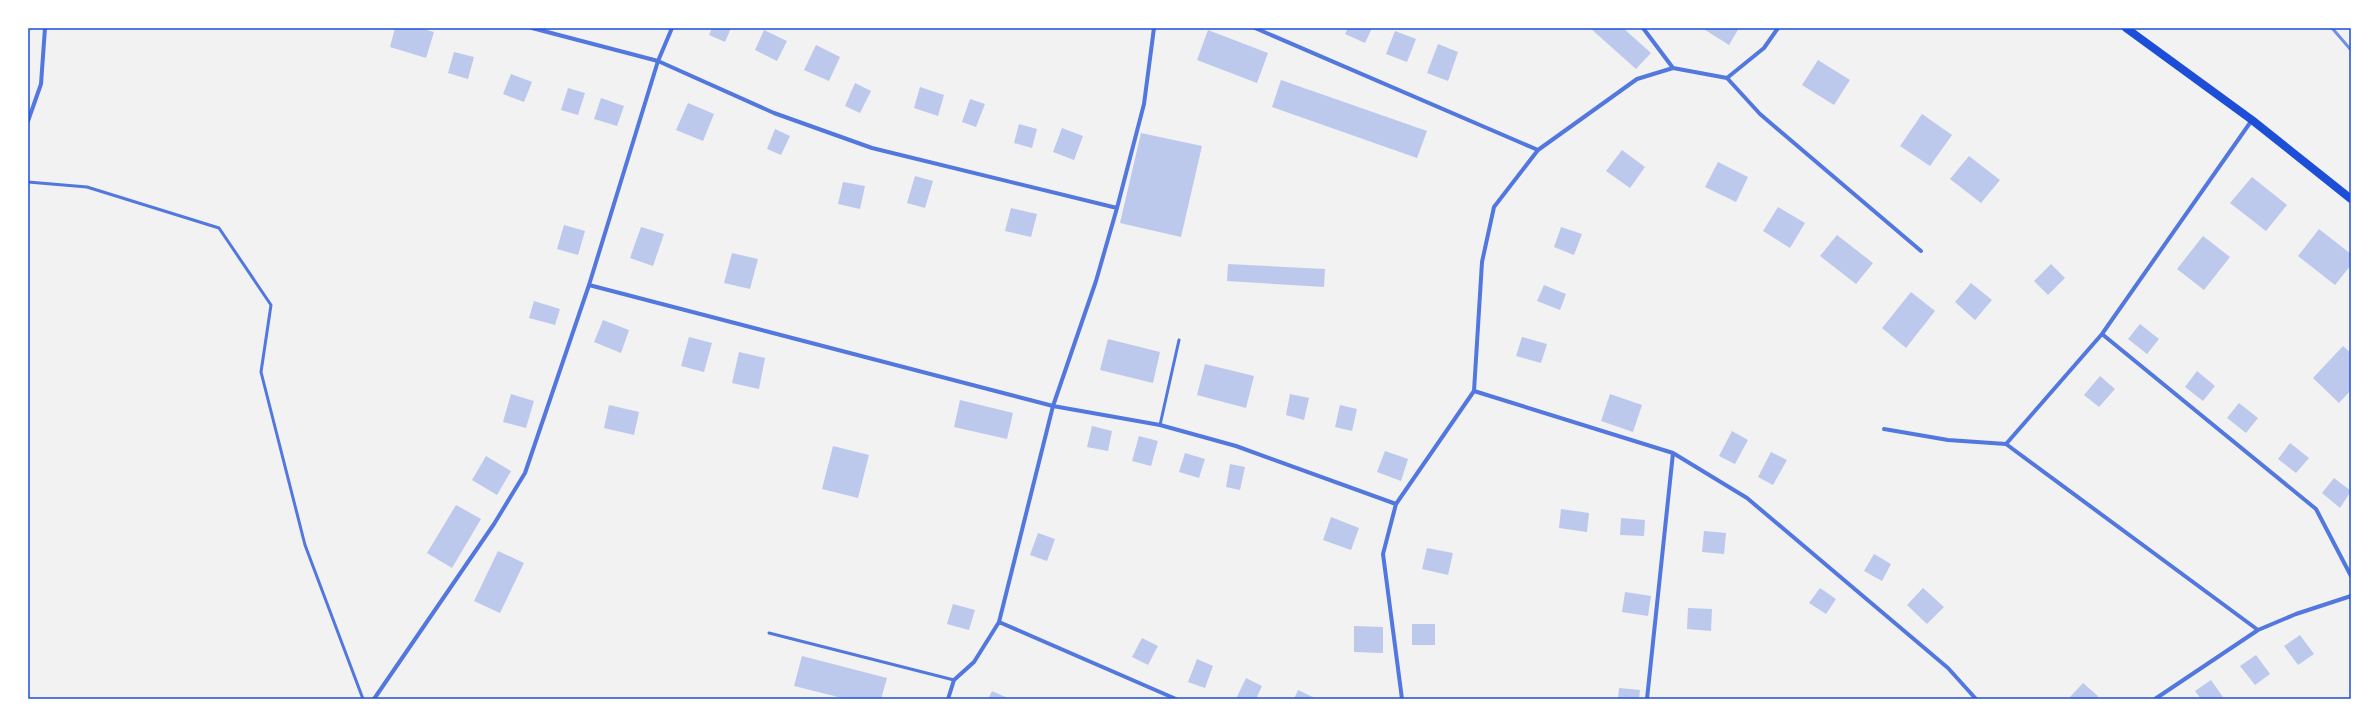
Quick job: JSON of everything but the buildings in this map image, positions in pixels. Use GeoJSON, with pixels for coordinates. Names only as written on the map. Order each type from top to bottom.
{"type":"FeatureCollection","features":[{"type":"Feature","properties":{"kind":"main road"},"geometry":{"type":"LineString","coordinates":[[2126,28],[2252,120],[2351,199]]}},
{"type":"Feature","properties":{"kind":"street"},"geometry":{"type":"LineString","coordinates":[[28,121],[41,84],[45,28]]}},
{"type":"Feature","properties":{"kind":"street"},"geometry":{"type":"LineString","coordinates":[[532,28],[658,61],[774,113],[872,148],[1117,208]]}},
{"type":"Feature","properties":{"kind":"street"},"geometry":{"type":"LineString","coordinates":[[374,699],[494,524],[525,473],[589,285],[658,61],[672,28]]}},
{"type":"Feature","properties":{"kind":"street"},"geometry":{"type":"LineString","coordinates":[[948,699],[954,680],[974,662],[999,622],[1053,406],[1096,281],[1117,208],[1144,104],[1154,28]]}},
{"type":"Feature","properties":{"kind":"street"},"geometry":{"type":"LineString","coordinates":[[1255,28],[1538,150]]}},
{"type":"Feature","properties":{"kind":"street"},"geometry":{"type":"LineString","coordinates":[[1643,28],[1673,68]]}},
{"type":"Feature","properties":{"kind":"street"},"geometry":{"type":"LineString","coordinates":[[1727,78],[1764,48],[1778,28]]}},
{"type":"Feature","properties":{"kind":"street"},"geometry":{"type":"LineString","coordinates":[[1402,699],[1383,554],[1396,504],[1474,391],[1482,262],[1494,207],[1538,150],[1637,79],[1673,68],[1727,78],[1760,114],[1921,251]]}},
{"type":"Feature","properties":{"kind":"street"},"geometry":{"type":"LineString","coordinates":[[2006,444],[2102,334],[2252,120]]}},
{"type":"Feature","properties":{"kind":"street"},"geometry":{"type":"LineString","coordinates":[[589,285],[1053,406],[1160,425],[1236,446],[1396,504]]}},
{"type":"Feature","properties":{"kind":"street"},"geometry":{"type":"LineString","coordinates":[[2102,334],[2316,509],[2351,576]]}},
{"type":"Feature","properties":{"kind":"street"},"geometry":{"type":"LineString","coordinates":[[1474,391],[1673,453],[1747,498],[1948,668],[1976,699]]}},
{"type":"Feature","properties":{"kind":"street"},"geometry":{"type":"LineString","coordinates":[[1884,429],[1948,440],[2006,444],[2258,630]]}},
{"type":"Feature","properties":{"kind":"street"},"geometry":{"type":"LineString","coordinates":[[1647,699],[1673,453]]}},
{"type":"Feature","properties":{"kind":"street"},"geometry":{"type":"LineString","coordinates":[[2155,699],[2258,630],[2296,614],[2351,596]]}},
{"type":"Feature","properties":{"kind":"street"},"geometry":{"type":"LineString","coordinates":[[999,622],[1176,699]]}},
{"type":"Feature","properties":{"kind":"lane"},"geometry":{"type":"LineString","coordinates":[[28,182],[87,186],[219,228],[271,305],[261,372],[305,545],[363,699]]}},
{"type":"Feature","properties":{"kind":"lane"},"geometry":{"type":"LineString","coordinates":[[1160,425],[1179,340]]}},
{"type":"Feature","properties":{"kind":"lane"},"geometry":{"type":"LineString","coordinates":[[769,633],[954,680]]}},
{"type":"Feature","properties":{"kind":"railway"},"geometry":{"type":"LineString","coordinates":[[2332,28],[2351,50]]}}]}
